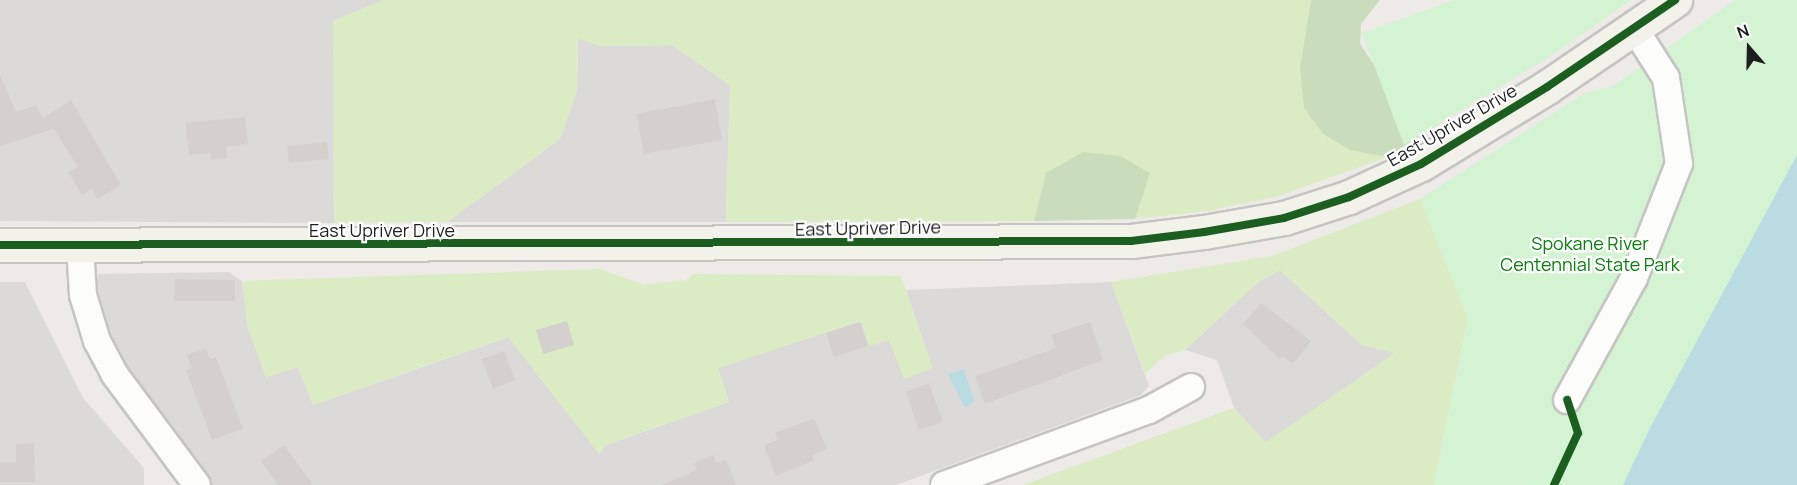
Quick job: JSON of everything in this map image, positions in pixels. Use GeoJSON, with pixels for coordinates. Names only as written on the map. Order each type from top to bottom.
{"type":"FeatureCollection","features":[{"type":"Feature","properties":{"kind":"street","name":"East Upriver Drive"},"geometry":{"type":"LineString","coordinates":[[0,245],[1131,241],[1204,232],[1284,218],[1349,197],[1421,164],[1675,0]]}},
{"type":"Feature","properties":{"kind":"street"},"geometry":{"type":"LineString","coordinates":[[1567,400],[1634,278],[1679,164],[1666,78],[1634,28]]}},
{"type":"Feature","properties":{"kind":"street"},"geometry":{"type":"LineString","coordinates":[[80,246],[83,295],[97,341],[116,375],[197,485]]}},
{"type":"Feature","properties":{"kind":"street"},"geometry":{"type":"LineString","coordinates":[[944,485],[1149,410],[1191,387]]}},
{"type":"Feature","properties":{"kind":"shaded area"},"geometry":{"type":"Polygon","coordinates":[[[0,0],[384,0],[333,21],[334,223],[0,221],[0,0]]]}},
{"type":"Feature","properties":{"kind":"shaded area"},"geometry":{"type":"Polygon","coordinates":[[[578,38],[600,46],[672,45],[730,85],[726,222],[447,222],[560,139],[577,91],[578,38]]]}},
{"type":"Feature","properties":{"kind":"shaded area"},"geometry":{"type":"Polygon","coordinates":[[[1280,270],[1362,345],[1395,353],[1266,443],[1234,408],[1217,360],[1185,350],[1258,282],[1280,270]]]}},
{"type":"Feature","properties":{"kind":"shaded area"},"geometry":{"type":"Polygon","coordinates":[[[229,272],[242,281],[248,328],[266,377],[298,367],[313,405],[509,337],[599,453],[606,445],[729,402],[717,368],[861,321],[932,368],[906,290],[1111,282],[1149,386],[1141,395],[896,485],[211,485],[116,357],[92,291],[98,274],[229,272]]]}},
{"type":"Feature","properties":{"kind":"shaded area"},"geometry":{"type":"Polygon","coordinates":[[[0,282],[25,282],[83,398],[144,468],[144,485],[0,485],[0,282]]]}},
{"type":"Feature","properties":{"kind":"green space"},"geometry":{"type":"Polygon","coordinates":[[[384,0],[1311,0],[1300,69],[1304,108],[1323,134],[1350,150],[1387,157],[1279,196],[1207,211],[1135,219],[1150,173],[1046,173],[1034,221],[726,222],[730,85],[672,45],[600,46],[578,39],[577,91],[560,139],[447,222],[334,223],[333,21],[384,0]]]}},
{"type":"Feature","properties":{"kind":"green space"},"geometry":{"type":"Polygon","coordinates":[[[1311,0],[1380,0],[1361,24],[1360,44],[1385,81],[1472,103],[1387,157],[1350,150],[1323,134],[1304,108],[1300,69],[1311,0]]]}},
{"type":"Feature","properties":{"kind":"green space"},"geometry":{"type":"Polygon","coordinates":[[[1454,0],[1631,0],[1551,56],[1404,145],[1362,33],[1454,0]]]}},
{"type":"Feature","properties":{"kind":"green space","name":"Spokane River Centennial State Park"},"geometry":{"type":"Polygon","coordinates":[[[1735,0],[1797,0],[1797,155],[1623,485],[1434,485],[1468,318],[1420,199],[1585,93],[1613,86],[1735,0]]]}},
{"type":"Feature","properties":{"kind":"green space"},"geometry":{"type":"Polygon","coordinates":[[[1083,152],[1120,156],[1150,173],[1135,219],[1034,221],[1046,173],[1083,152]]]}},
{"type":"Feature","properties":{"kind":"green space"},"geometry":{"type":"Polygon","coordinates":[[[1420,199],[1468,318],[1434,485],[1023,485],[1234,408],[1266,442],[1395,353],[1362,345],[1280,270],[1258,282],[1185,350],[1166,355],[1145,373],[1111,282],[1272,256],[1420,199]]]}},
{"type":"Feature","properties":{"kind":"green space"},"geometry":{"type":"Polygon","coordinates":[[[600,269],[644,285],[686,280],[694,274],[901,276],[933,368],[904,379],[889,340],[869,346],[861,321],[718,368],[729,402],[606,445],[599,454],[508,337],[313,405],[298,367],[266,377],[248,328],[242,281],[600,269]]]}},
{"type":"Feature","properties":{"kind":"water"},"geometry":{"type":"Polygon","coordinates":[[[1797,155],[1797,485],[1623,485],[1650,428],[1797,155]]]}},
{"type":"Feature","properties":{"kind":"water"},"geometry":{"type":"Polygon","coordinates":[[[963,369],[975,401],[965,408],[948,374],[963,369]]]}},
{"type":"Feature","properties":{"kind":"building"},"geometry":{"type":"Polygon","coordinates":[[[0,75],[16,112],[37,105],[42,119],[71,100],[121,185],[97,199],[92,189],[82,195],[68,172],[78,167],[54,129],[0,146],[0,75]]]}},
{"type":"Feature","properties":{"kind":"building"},"geometry":{"type":"Polygon","coordinates":[[[715,99],[722,140],[644,154],[636,114],[715,99]]]}},
{"type":"Feature","properties":{"kind":"building"},"geometry":{"type":"Polygon","coordinates":[[[245,117],[248,144],[226,147],[227,158],[211,160],[210,153],[189,155],[185,123],[245,117]]]}},
{"type":"Feature","properties":{"kind":"building"},"geometry":{"type":"Polygon","coordinates":[[[327,142],[329,159],[289,163],[287,146],[327,142]]]}},
{"type":"Feature","properties":{"kind":"building"},"geometry":{"type":"Polygon","coordinates":[[[174,279],[235,280],[235,301],[174,301],[174,279]]]}},
{"type":"Feature","properties":{"kind":"building"},"geometry":{"type":"Polygon","coordinates":[[[1261,303],[1311,341],[1293,364],[1283,356],[1280,359],[1243,324],[1261,303]]]}},
{"type":"Feature","properties":{"kind":"building"},"geometry":{"type":"Polygon","coordinates":[[[567,321],[574,345],[543,354],[536,330],[567,321]]]}},
{"type":"Feature","properties":{"kind":"building"},"geometry":{"type":"Polygon","coordinates":[[[860,322],[868,346],[834,357],[826,333],[860,322]]]}},
{"type":"Feature","properties":{"kind":"building"},"geometry":{"type":"Polygon","coordinates":[[[1090,322],[1103,360],[985,404],[975,376],[1056,348],[1051,335],[1090,322]]]}},
{"type":"Feature","properties":{"kind":"building"},"geometry":{"type":"Polygon","coordinates":[[[206,348],[210,359],[216,357],[243,429],[212,440],[186,370],[192,368],[187,355],[206,348]]]}},
{"type":"Feature","properties":{"kind":"building"},"geometry":{"type":"Polygon","coordinates":[[[504,351],[515,380],[493,389],[482,359],[504,351]]]}},
{"type":"Feature","properties":{"kind":"building"},"geometry":{"type":"Polygon","coordinates":[[[929,383],[943,422],[919,430],[906,392],[929,383]]]}},
{"type":"Feature","properties":{"kind":"building"},"geometry":{"type":"Polygon","coordinates":[[[814,418],[827,449],[812,456],[814,460],[776,476],[764,446],[778,440],[775,433],[814,418]]]}},
{"type":"Feature","properties":{"kind":"building"},"geometry":{"type":"Polygon","coordinates":[[[34,443],[35,482],[0,482],[0,462],[16,462],[16,444],[34,443]]]}},
{"type":"Feature","properties":{"kind":"building"},"geometry":{"type":"Polygon","coordinates":[[[284,445],[313,485],[278,485],[261,461],[284,445]]]}},
{"type":"Feature","properties":{"kind":"building"},"geometry":{"type":"Polygon","coordinates":[[[713,455],[716,463],[726,459],[736,485],[662,485],[697,470],[694,463],[713,455]]]}},
{"type":"Feature","properties":{"kind":"cycle path"},"geometry":{"type":"LineString","coordinates":[[0,245],[1131,241],[1204,232],[1284,218],[1349,197],[1421,164],[1547,87],[1675,0]]}},
{"type":"Feature","properties":{"kind":"cycle path"},"geometry":{"type":"LineString","coordinates":[[1554,485],[1578,433],[1567,400]]}}]}
